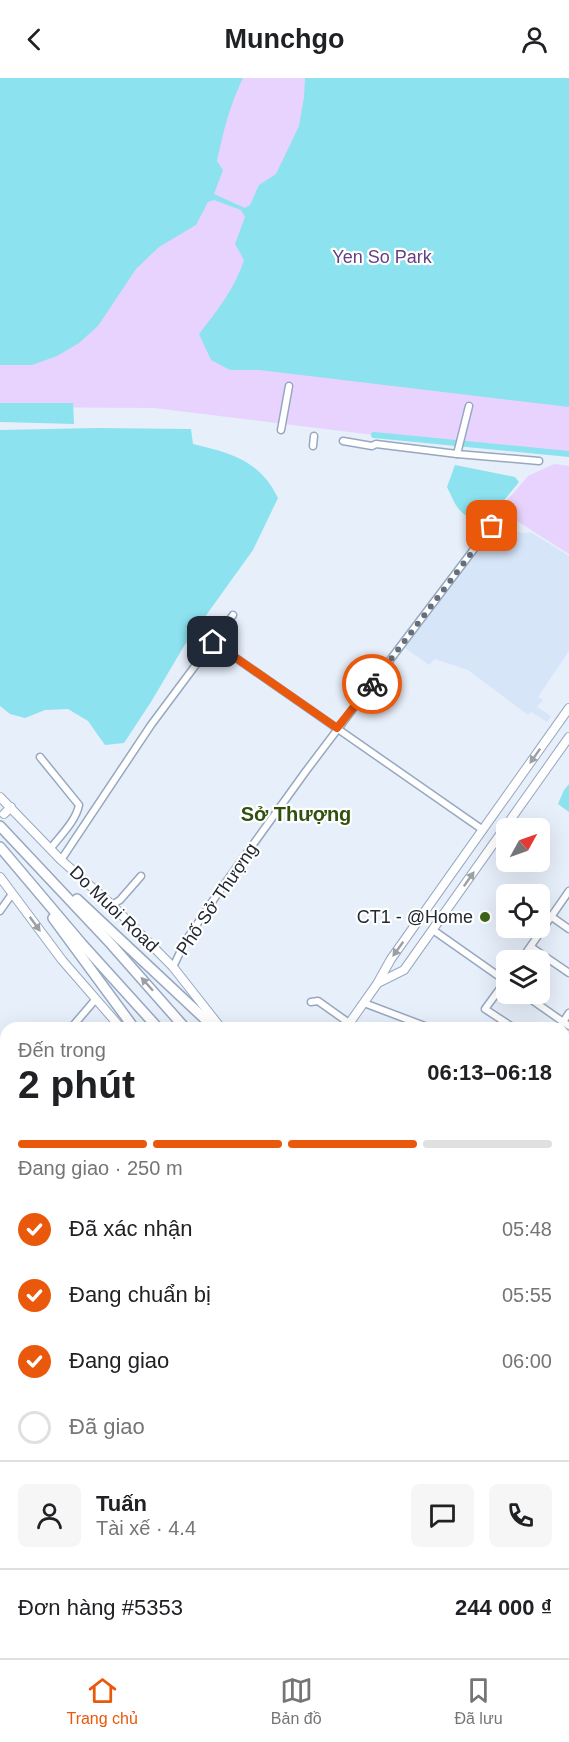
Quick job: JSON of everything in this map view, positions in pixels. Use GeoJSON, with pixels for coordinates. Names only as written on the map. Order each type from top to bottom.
{"type":"FeatureCollection","features":[{"type":"Feature","properties":{"kind":"highway"},"geometry":{"type":"LineString","coordinates":[[0,825],[111,944],[180,1022]]}},
{"type":"Feature","properties":{"kind":"highway"},"geometry":{"type":"LineString","coordinates":[[0,847],[82,944],[153,1022]]}},
{"type":"Feature","properties":{"kind":"highway"},"geometry":{"type":"LineString","coordinates":[[40,868],[76,898],[208,1022]]}},
{"type":"Feature","properties":{"kind":"highway"},"geometry":{"type":"LineString","coordinates":[[19,869],[130,1022]]}},
{"type":"Feature","properties":{"kind":"main road"},"geometry":{"type":"LineString","coordinates":[[350,1022],[377,984],[391,959],[569,708]]}},
{"type":"Feature","properties":{"kind":"main road"},"geometry":{"type":"LineString","coordinates":[[377,984],[404,970],[569,737]]}},
{"type":"Feature","properties":{"kind":"main road","name":"Do Muoi Road"},"geometry":{"type":"LineString","coordinates":[[0,797],[173,967],[216,1022]]}},
{"type":"Feature","properties":{"kind":"main road"},"geometry":{"type":"LineString","coordinates":[[4,814],[11,807]]}},
{"type":"Feature","properties":{"kind":"main road"},"geometry":{"type":"LineString","coordinates":[[0,877],[62,960],[115,1022]]}},
{"type":"Feature","properties":{"kind":"main road"},"geometry":{"type":"LineString","coordinates":[[419,921],[433,930]]}},
{"type":"Feature","properties":{"kind":"street"},"geometry":{"type":"LineString","coordinates":[[281,430],[289,386]]}},
{"type":"Feature","properties":{"kind":"street"},"geometry":{"type":"LineString","coordinates":[[458,450],[469,406]]}},
{"type":"Feature","properties":{"kind":"street"},"geometry":{"type":"LineString","coordinates":[[313,446],[314,436]]}},
{"type":"Feature","properties":{"kind":"street"},"geometry":{"type":"LineString","coordinates":[[343,441],[372,446],[376,444],[458,450],[539,460]]}},
{"type":"Feature","properties":{"kind":"street","name":"Phố Sở Thượng"},"geometry":{"type":"LineString","coordinates":[[173,967],[185,942],[216,896],[337,728],[500,516]]}},
{"type":"Feature","properties":{"kind":"street"},"geometry":{"type":"LineString","coordinates":[[62,860],[151,725],[232,615]]}},
{"type":"Feature","properties":{"kind":"street"},"geometry":{"type":"LineString","coordinates":[[213,642],[483,831]]}},
{"type":"Feature","properties":{"kind":"street"},"geometry":{"type":"LineString","coordinates":[[40,756],[80,805],[51,848]]}},
{"type":"Feature","properties":{"kind":"street"},"geometry":{"type":"LineString","coordinates":[[112,905],[120,900],[141,876]]}},
{"type":"Feature","properties":{"kind":"street"},"geometry":{"type":"LineString","coordinates":[[528,950],[569,891]]}},
{"type":"Feature","properties":{"kind":"street"},"geometry":{"type":"LineString","coordinates":[[0,911],[12,894]]}},
{"type":"Feature","properties":{"kind":"street"},"geometry":{"type":"LineString","coordinates":[[552,917],[569,929]]}},
{"type":"Feature","properties":{"kind":"street"},"geometry":{"type":"LineString","coordinates":[[433,930],[496,974]]}},
{"type":"Feature","properties":{"kind":"street"},"geometry":{"type":"LineString","coordinates":[[531,946],[569,973]]}},
{"type":"Feature","properties":{"kind":"street"},"geometry":{"type":"LineString","coordinates":[[496,994],[485,1009],[505,1022]]}},
{"type":"Feature","properties":{"kind":"street"},"geometry":{"type":"LineString","coordinates":[[76,1022],[95,1000]]}},
{"type":"Feature","properties":{"kind":"street"},"geometry":{"type":"LineString","coordinates":[[311,1002],[318,1001],[344,1022]]}},
{"type":"Feature","properties":{"kind":"street"},"geometry":{"type":"LineString","coordinates":[[364,1003],[414,1022]]}},
{"type":"Feature","properties":{"kind":"street"},"geometry":{"type":"LineString","coordinates":[[536,1004],[560,1022]]}},
{"type":"Feature","properties":{"kind":"shaded area"},"geometry":{"type":"Polygon","coordinates":[[[505,532],[532,533],[569,556],[569,651],[538,697],[543,700],[537,707],[551,716],[547,722],[531,712],[528,715],[468,670],[435,659],[429,665],[405,648],[486,541],[505,532]]]}},
{"type":"Feature","properties":{"kind":"green space","name":"Yen So Park"},"geometry":{"type":"Polygon","coordinates":[[[0,78],[569,78],[569,453],[374,435],[154,408],[0,407],[0,78]]]}},
{"type":"Feature","properties":{"kind":"green space"},"geometry":{"type":"Polygon","coordinates":[[[554,464],[569,466],[569,554],[506,514],[502,518],[496,513],[528,476],[554,464]]]}},
{"type":"Feature","properties":{"kind":"water","name":"Yen So Park"},"geometry":{"type":"Polygon","coordinates":[[[0,78],[243,78],[222,140],[217,161],[223,170],[214,194],[245,208],[250,205],[259,185],[276,174],[299,126],[305,78],[569,78],[569,407],[259,370],[230,370],[211,360],[199,334],[225,299],[244,260],[235,244],[245,217],[241,210],[214,200],[208,202],[196,225],[159,247],[136,269],[98,326],[79,343],[57,356],[32,365],[0,365],[0,78]]]}},
{"type":"Feature","properties":{"kind":"water"},"geometry":{"type":"Polygon","coordinates":[[[0,403],[73,403],[74,424],[0,422],[0,403]]]}},
{"type":"Feature","properties":{"kind":"water"},"geometry":{"type":"Polygon","coordinates":[[[191,429],[193,444],[243,460],[262,475],[278,498],[253,550],[184,646],[124,743],[105,745],[88,721],[68,709],[45,710],[25,718],[10,714],[0,706],[0,430],[191,429]]]}},
{"type":"Feature","properties":{"kind":"water"},"geometry":{"type":"Polygon","coordinates":[[[455,465],[515,477],[519,482],[483,529],[478,521],[461,512],[447,487],[455,465]]]}},
{"type":"Feature","properties":{"kind":"water"},"geometry":{"type":"Polygon","coordinates":[[[569,784],[569,812],[558,804],[569,784]]]}},
{"type":"Feature","properties":{"kind":"waterway"},"geometry":{"type":"LineString","coordinates":[[374,435],[569,454]]}},
{"type":"Feature","properties":{"kind":"way so far"},"geometry":{"type":"LineString","coordinates":[[372,684],[492,526]]}},
{"type":"Feature","properties":{"kind":"place","name":"CT1 - @Home"},"geometry":{"type":"Point","coordinates":[485,917]}},
{"type":"Feature","properties":{"kind":"district","name":"Sở Thượng"},"geometry":{"type":"Point","coordinates":[296,814]}},
{"type":"Feature","properties":{"kind":"route"},"geometry":{"type":"LineString","coordinates":[[213,642],[337,728],[372,684]]}}]}
